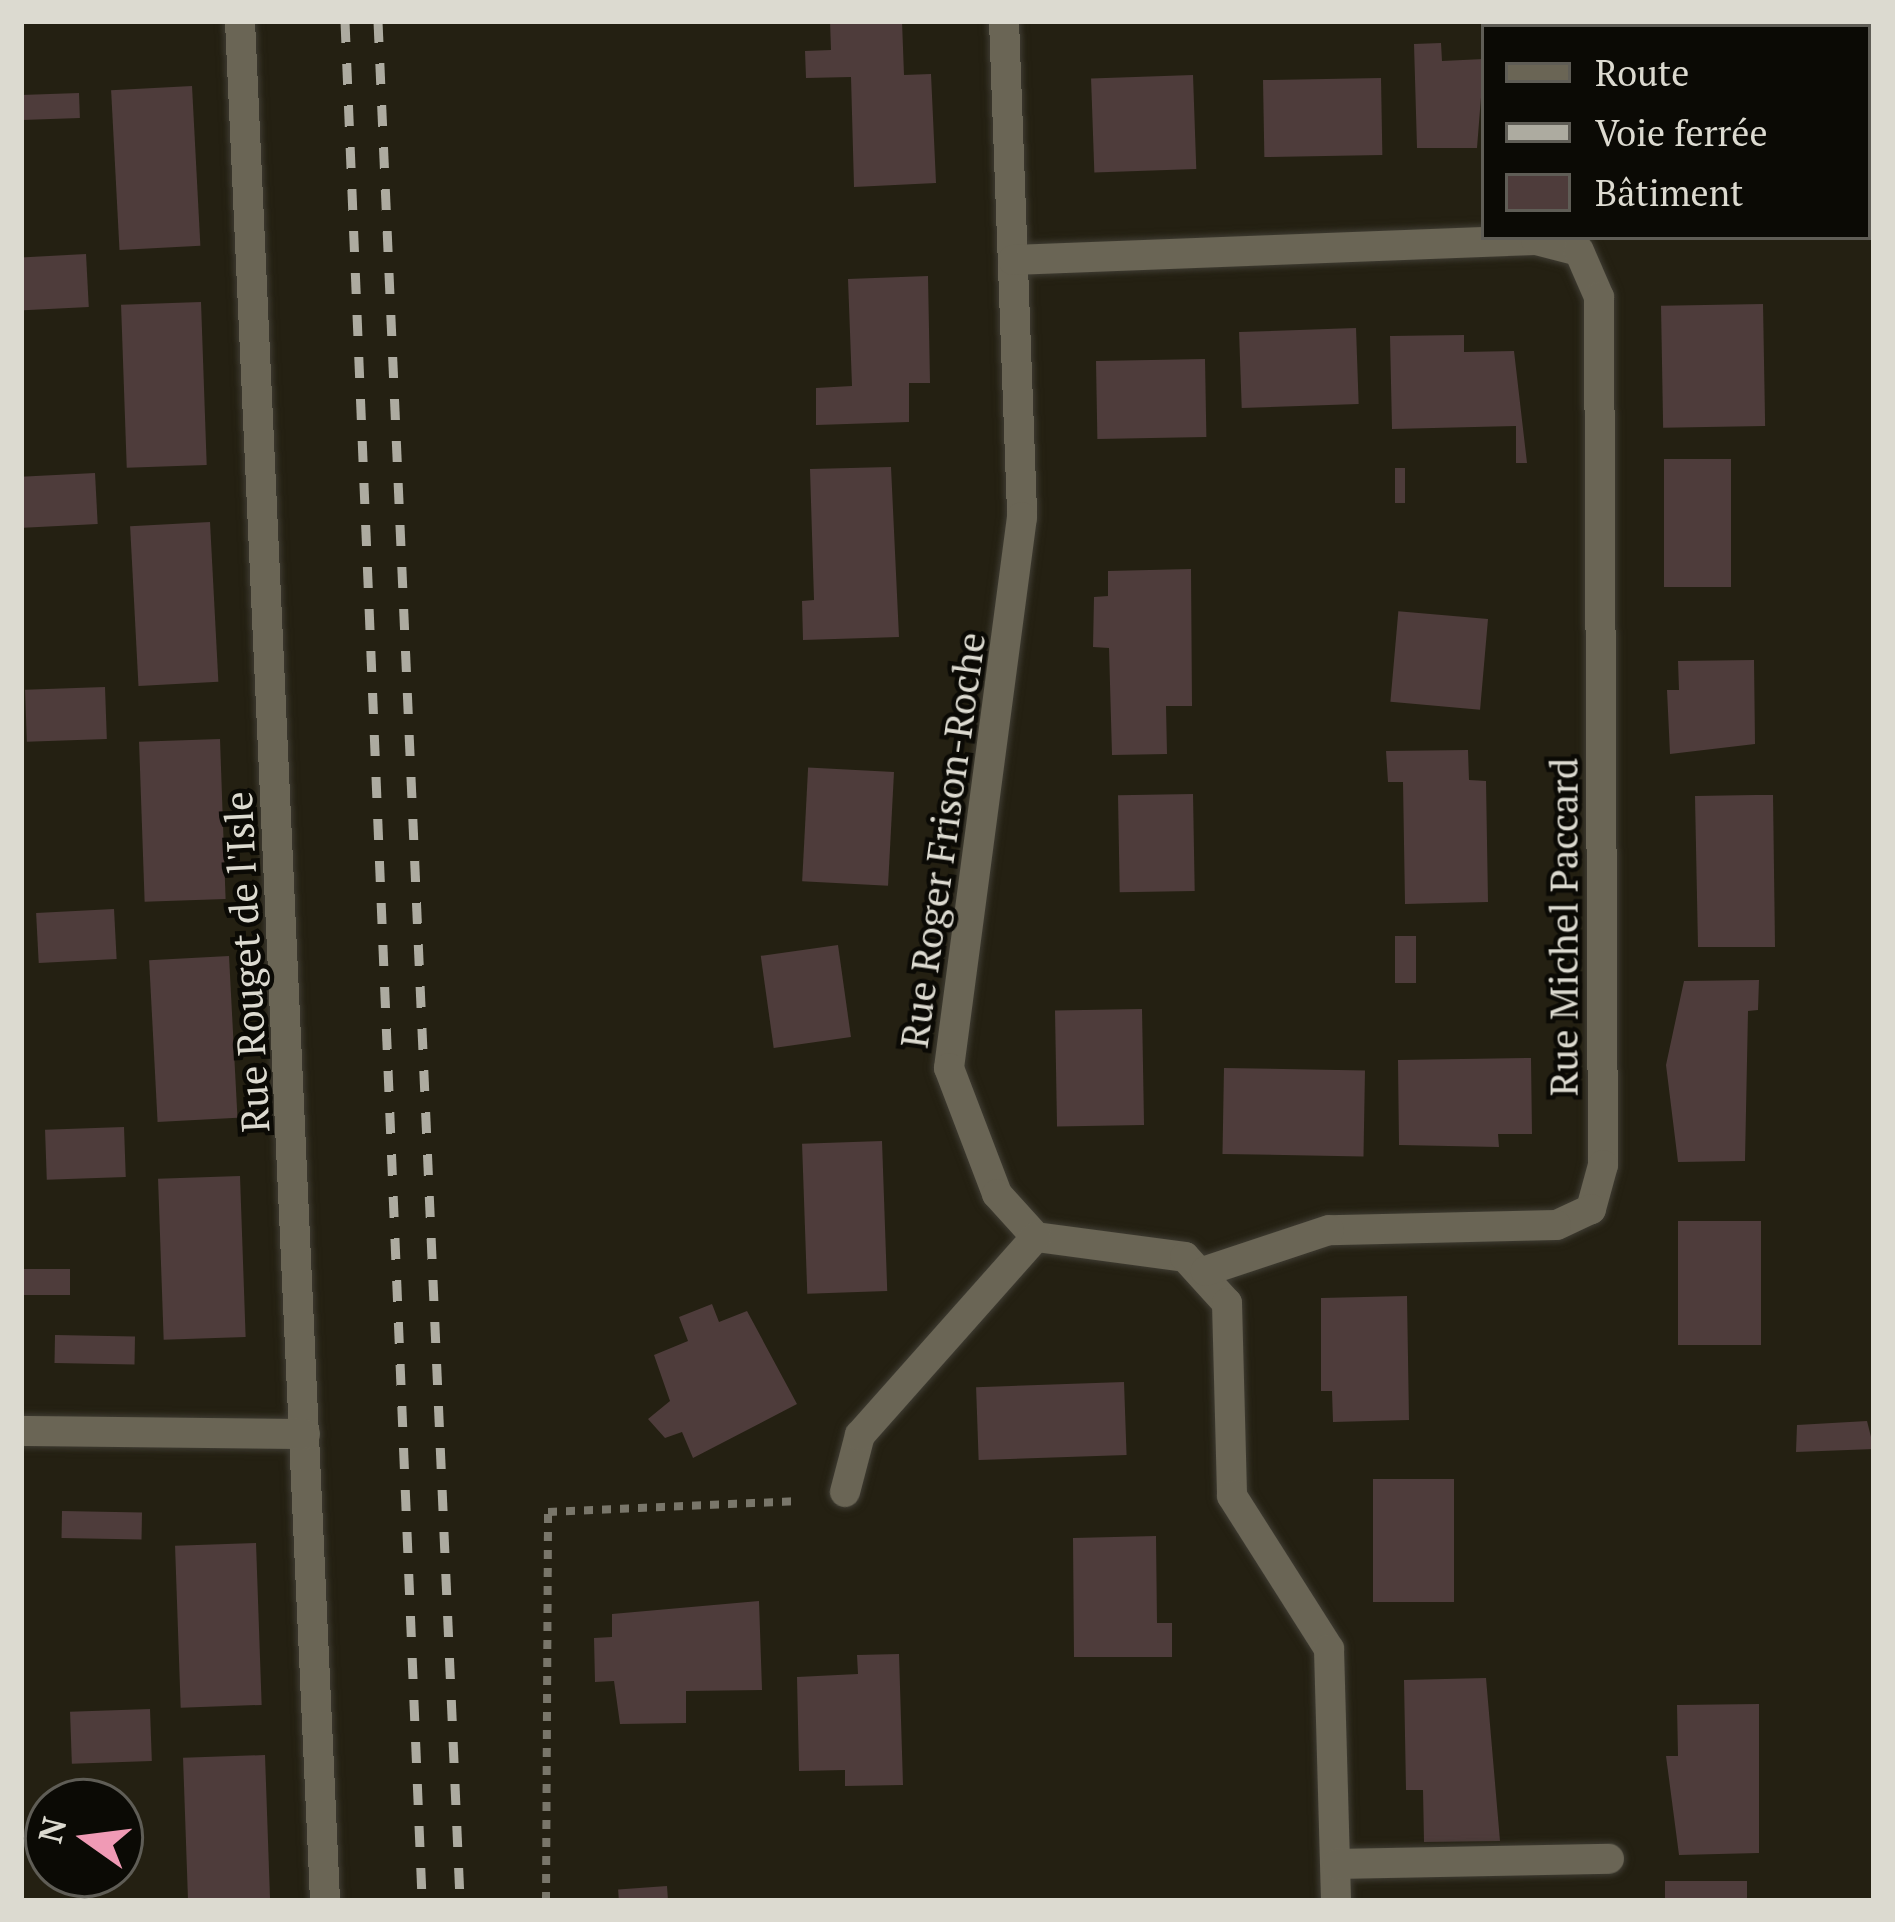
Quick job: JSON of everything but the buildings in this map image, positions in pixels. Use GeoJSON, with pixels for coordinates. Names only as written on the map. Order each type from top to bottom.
{"type":"FeatureCollection","features":[{"type":"Feature","properties":{"kind":"street","name":"Rue Rouget de l'Isle"},"geometry":{"type":"LineString","coordinates":[[240,21],[326,1901]]}},
{"type":"Feature","properties":{"kind":"street","name":"Rue Roger Frison-Roche"},"geometry":{"type":"LineString","coordinates":[[1004,21],[1022,517],[949,1068],[997,1193],[1036,1237]]}},
{"type":"Feature","properties":{"kind":"street","name":"Rue Michel Paccard"},"geometry":{"type":"LineString","coordinates":[[1013,260],[1536,240],[1589,244],[1599,297],[1603,1166],[1591,1210],[1556,1225],[1329,1230],[1206,1271]]}},
{"type":"Feature","properties":{"kind":"street"},"geometry":{"type":"LineString","coordinates":[[844,1492],[860,1435],[1036,1237],[1185,1257],[1206,1271],[1227,1303],[1232,1496],[1329,1649],[1336,1901]]}},
{"type":"Feature","properties":{"kind":"street"},"geometry":{"type":"LineString","coordinates":[[21,1430],[305,1434]]}},
{"type":"Feature","properties":{"kind":"street"},"geometry":{"type":"LineString","coordinates":[[1337,1864],[1609,1859]]}},
{"type":"Feature","properties":{"kind":"path"},"geometry":{"type":"LineString","coordinates":[[546,1901],[548,1512],[766,1508],[844,1492]]}},
{"type":"Feature","properties":{"kind":"railway"},"geometry":{"type":"LineString","coordinates":[[345,21],[422,1901]]}},
{"type":"Feature","properties":{"kind":"railway"},"geometry":{"type":"LineString","coordinates":[[378,21],[460,1901]]}}]}
